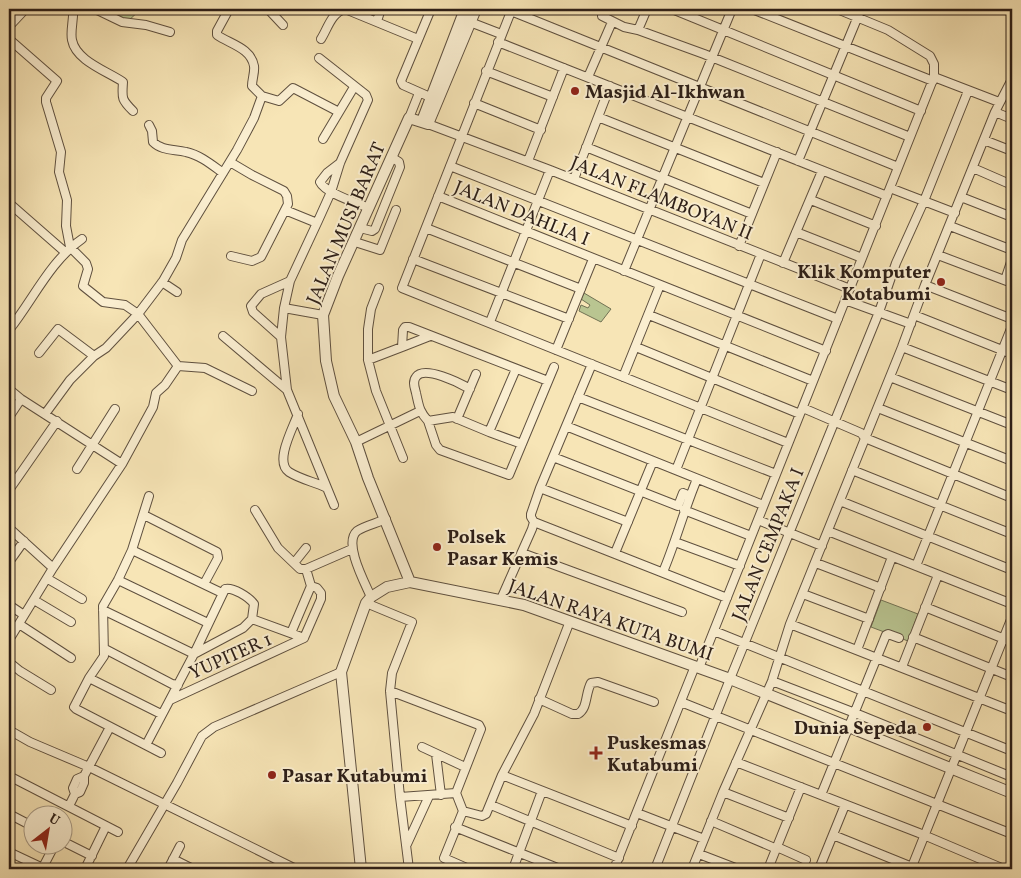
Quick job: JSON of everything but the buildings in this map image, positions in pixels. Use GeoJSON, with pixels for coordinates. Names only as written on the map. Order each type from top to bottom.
{"type":"FeatureCollection","features":[{"type":"Feature","properties":{"kind":"street"},"geometry":{"type":"LineString","coordinates":[[9,25],[24,9]]}},
{"type":"Feature","properties":{"kind":"street"},"geometry":{"type":"LineString","coordinates":[[73,9],[71,39],[79,55],[123,82],[120,94],[124,102],[133,111]]}},
{"type":"Feature","properties":{"kind":"street"},"geometry":{"type":"LineString","coordinates":[[95,9],[122,22],[146,25],[170,32]]}},
{"type":"Feature","properties":{"kind":"street"},"geometry":{"type":"LineString","coordinates":[[229,9],[217,31],[217,35],[241,48],[248,55],[254,65],[252,86],[262,96],[279,101],[293,88],[339,112]]}},
{"type":"Feature","properties":{"kind":"street"},"geometry":{"type":"LineString","coordinates":[[268,9],[283,25]]}},
{"type":"Feature","properties":{"kind":"street"},"geometry":{"type":"LineString","coordinates":[[376,21],[381,9]]}},
{"type":"Feature","properties":{"kind":"street"},"geometry":{"type":"LineString","coordinates":[[430,97],[403,85],[401,81],[431,9]]}},
{"type":"Feature","properties":{"kind":"street"},"geometry":{"type":"LineString","coordinates":[[425,122],[430,97],[465,9]]}},
{"type":"Feature","properties":{"kind":"street"},"geometry":{"type":"LineString","coordinates":[[425,122],[476,9]]}},
{"type":"Feature","properties":{"kind":"street"},"geometry":{"type":"LineString","coordinates":[[594,9],[604,10],[602,16],[624,27],[638,30],[713,58],[910,137]]}},
{"type":"Feature","properties":{"kind":"street"},"geometry":{"type":"LineString","coordinates":[[638,30],[647,9]]}},
{"type":"Feature","properties":{"kind":"street"},"geometry":{"type":"LineString","coordinates":[[672,9],[921,111]]}},
{"type":"Feature","properties":{"kind":"street"},"geometry":{"type":"LineString","coordinates":[[624,271],[732,9]]}},
{"type":"Feature","properties":{"kind":"street"},"geometry":{"type":"LineString","coordinates":[[752,9],[845,47],[999,102]]}},
{"type":"Feature","properties":{"kind":"street"},"geometry":{"type":"LineString","coordinates":[[614,869],[681,702],[714,631],[933,79],[934,64],[930,56],[859,13],[837,9]]}},
{"type":"Feature","properties":{"kind":"street"},"geometry":{"type":"LineString","coordinates":[[322,40],[332,19],[342,10],[376,21],[418,39]]}},
{"type":"Feature","properties":{"kind":"street"},"geometry":{"type":"LineString","coordinates":[[788,443],[402,288],[486,72],[511,10],[898,167]]}},
{"type":"Feature","properties":{"kind":"street"},"geometry":{"type":"LineString","coordinates":[[798,161],[859,13]]}},
{"type":"Feature","properties":{"kind":"street"},"geometry":{"type":"LineString","coordinates":[[470,22],[564,68],[887,196]]}},
{"type":"Feature","properties":{"kind":"street"},"geometry":{"type":"LineString","coordinates":[[588,77],[612,22]]}},
{"type":"Feature","properties":{"kind":"street"},"geometry":{"type":"LineString","coordinates":[[9,39],[57,81],[46,98],[46,102],[61,152],[59,172],[67,200],[67,250]]}},
{"type":"Feature","properties":{"kind":"street"},"geometry":{"type":"LineString","coordinates":[[319,58],[366,95],[368,100],[340,163],[331,192],[290,281],[284,308],[281,337],[287,390],[325,487],[334,505]]}},
{"type":"Feature","properties":{"kind":"street"},"geometry":{"type":"LineString","coordinates":[[528,161],[564,68]]}},
{"type":"Feature","properties":{"kind":"street"},"geometry":{"type":"LineString","coordinates":[[486,72],[553,98]]}},
{"type":"Feature","properties":{"kind":"street"},"geometry":{"type":"LineString","coordinates":[[692,869],[723,792],[772,682],[790,624],[999,102],[1012,79]]}},
{"type":"Feature","properties":{"kind":"street"},"geometry":{"type":"LineString","coordinates":[[323,139],[354,86]]}},
{"type":"Feature","properties":{"kind":"street"},"geometry":{"type":"LineString","coordinates":[[574,180],[610,86]]}},
{"type":"Feature","properties":{"kind":"street","name":"JALAN CEMPAKA I"},"geometry":{"type":"LineString","coordinates":[[655,869],[879,312],[896,263],[924,201],[968,92]]}},
{"type":"Feature","properties":{"kind":"street"},"geometry":{"type":"LineString","coordinates":[[419,93],[409,118],[425,122]]}},
{"type":"Feature","properties":{"kind":"street"},"geometry":{"type":"LineString","coordinates":[[45,414],[70,380],[94,356],[106,348],[138,314],[162,282],[176,258],[182,240],[230,162],[254,118],[262,96]]}},
{"type":"Feature","properties":{"kind":"street"},"geometry":{"type":"LineString","coordinates":[[474,104],[541,130]]}},
{"type":"Feature","properties":{"kind":"street"},"geometry":{"type":"LineString","coordinates":[[995,112],[1012,118]]}},
{"type":"Feature","properties":{"kind":"street"},"geometry":{"type":"LineString","coordinates":[[598,116],[764,183]]}},
{"type":"Feature","properties":{"kind":"street","name":"JALAN MUSI BARAT"},"geometry":{"type":"LineString","coordinates":[[409,118],[338,276],[324,314],[326,361],[334,396],[356,442],[368,478],[410,582]]}},
{"type":"Feature","properties":{"kind":"street","name":"JALAN FLAMBOYAN II"},"geometry":{"type":"LineString","coordinates":[[425,122],[850,289]]}},
{"type":"Feature","properties":{"kind":"street"},"geometry":{"type":"LineString","coordinates":[[149,125],[152,131],[153,142],[159,147],[186,152],[204,159],[223,173]]}},
{"type":"Feature","properties":{"kind":"street"},"geometry":{"type":"LineString","coordinates":[[984,140],[1012,151]]}},
{"type":"Feature","properties":{"kind":"street"},"geometry":{"type":"LineString","coordinates":[[586,147],[752,214]]}},
{"type":"Feature","properties":{"kind":"street"},"geometry":{"type":"LineString","coordinates":[[739,246],[777,152]]}},
{"type":"Feature","properties":{"kind":"street"},"geometry":{"type":"LineString","coordinates":[[360,228],[372,231],[375,229],[400,166],[399,162],[391,157]]}},
{"type":"Feature","properties":{"kind":"street"},"geometry":{"type":"LineString","coordinates":[[230,162],[284,191],[288,204],[261,257],[252,261],[232,256]]}},
{"type":"Feature","properties":{"kind":"street"},"geometry":{"type":"LineString","coordinates":[[340,163],[327,173],[320,182],[321,185],[331,192],[369,208]]}},
{"type":"Feature","properties":{"kind":"street"},"geometry":{"type":"LineString","coordinates":[[450,166],[838,319]]}},
{"type":"Feature","properties":{"kind":"street"},"geometry":{"type":"LineString","coordinates":[[973,168],[1012,185]]}},
{"type":"Feature","properties":{"kind":"street"},"geometry":{"type":"LineString","coordinates":[[490,322],[550,170]]}},
{"type":"Feature","properties":{"kind":"street"},"geometry":{"type":"LineString","coordinates":[[783,263],[822,170]]}},
{"type":"Feature","properties":{"kind":"street"},"geometry":{"type":"LineString","coordinates":[[890,188],[954,213]]}},
{"type":"Feature","properties":{"kind":"street","name":"JALAN DAHLIA I"},"geometry":{"type":"LineString","coordinates":[[438,196],[826,351]]}},
{"type":"Feature","properties":{"kind":"street"},"geometry":{"type":"LineString","coordinates":[[961,197],[1012,217]]}},
{"type":"Feature","properties":{"kind":"street"},"geometry":{"type":"LineString","coordinates":[[811,200],[876,226]]}},
{"type":"Feature","properties":{"kind":"street"},"geometry":{"type":"LineString","coordinates":[[9,203],[86,263],[88,268],[83,284],[84,288],[102,302],[125,305],[138,314],[178,366],[205,368],[252,391]]}},
{"type":"Feature","properties":{"kind":"street"},"geometry":{"type":"LineString","coordinates":[[285,210],[317,223]]}},
{"type":"Feature","properties":{"kind":"street"},"geometry":{"type":"LineString","coordinates":[[354,242],[377,250],[382,249],[396,210]]}},
{"type":"Feature","properties":{"kind":"street"},"geometry":{"type":"LineString","coordinates":[[950,226],[1012,250]]}},
{"type":"Feature","properties":{"kind":"street"},"geometry":{"type":"LineString","coordinates":[[426,228],[581,289]]}},
{"type":"Feature","properties":{"kind":"street"},"geometry":{"type":"LineString","coordinates":[[796,232],[862,258]]}},
{"type":"Feature","properties":{"kind":"street"},"geometry":{"type":"LineString","coordinates":[[9,330],[67,250],[82,239]]}},
{"type":"Feature","properties":{"kind":"street"},"geometry":{"type":"LineString","coordinates":[[676,470],[761,254]]}},
{"type":"Feature","properties":{"kind":"street"},"geometry":{"type":"LineString","coordinates":[[938,256],[1009,281],[1012,259]]}},
{"type":"Feature","properties":{"kind":"street"},"geometry":{"type":"LineString","coordinates":[[414,259],[568,319]]}},
{"type":"Feature","properties":{"kind":"street"},"geometry":{"type":"LineString","coordinates":[[556,350],[593,259]]}},
{"type":"Feature","properties":{"kind":"street"},"geometry":{"type":"LineString","coordinates":[[281,337],[252,312],[251,306],[261,294],[290,281]]}},
{"type":"Feature","properties":{"kind":"street"},"geometry":{"type":"LineString","coordinates":[[162,282],[177,292]]}},
{"type":"Feature","properties":{"kind":"street"},"geometry":{"type":"LineString","coordinates":[[925,285],[1012,319]]}},
{"type":"Feature","properties":{"kind":"street"},"geometry":{"type":"LineString","coordinates":[[623,377],[660,286]]}},
{"type":"Feature","properties":{"kind":"street"},"geometry":{"type":"LineString","coordinates":[[380,288],[371,309],[368,328],[368,360],[376,391],[403,458]]}},
{"type":"Feature","properties":{"kind":"street"},"geometry":{"type":"LineString","coordinates":[[845,300],[911,324]]}},
{"type":"Feature","properties":{"kind":"street"},"geometry":{"type":"LineString","coordinates":[[284,308],[324,314]]}},
{"type":"Feature","properties":{"kind":"street"},"geometry":{"type":"LineString","coordinates":[[648,315],[814,381]]}},
{"type":"Feature","properties":{"kind":"street"},"geometry":{"type":"LineString","coordinates":[[914,315],[1012,354]]}},
{"type":"Feature","properties":{"kind":"street"},"geometry":{"type":"LineString","coordinates":[[916,566],[1012,326]]}},
{"type":"Feature","properties":{"kind":"street"},"geometry":{"type":"LineString","coordinates":[[402,346],[403,330],[405,327],[488,356],[516,369],[548,380]]}},
{"type":"Feature","properties":{"kind":"street"},"geometry":{"type":"LineString","coordinates":[[39,352],[58,329],[94,356]]}},
{"type":"Feature","properties":{"kind":"street"},"geometry":{"type":"LineString","coordinates":[[223,336],[287,390]]}},
{"type":"Feature","properties":{"kind":"street"},"geometry":{"type":"LineString","coordinates":[[368,360],[430,336]]}},
{"type":"Feature","properties":{"kind":"street"},"geometry":{"type":"LineString","coordinates":[[636,347],[712,378],[861,432],[865,438],[1011,497],[1012,488]]}},
{"type":"Feature","properties":{"kind":"street"},"geometry":{"type":"LineString","coordinates":[[902,347],[1012,390]]}},
{"type":"Feature","properties":{"kind":"street"},"geometry":{"type":"LineString","coordinates":[[592,364],[540,488],[530,517],[534,522],[727,598]]}},
{"type":"Feature","properties":{"kind":"street"},"geometry":{"type":"LineString","coordinates":[[9,640],[53,568],[122,464],[153,407],[156,393],[165,385],[178,366]]}},
{"type":"Feature","properties":{"kind":"street"},"geometry":{"type":"LineString","coordinates":[[470,389],[431,373],[422,373],[416,377],[414,382],[420,411],[428,421],[436,445],[440,450],[509,475],[554,367]]}},
{"type":"Feature","properties":{"kind":"street"},"geometry":{"type":"LineString","coordinates":[[489,432],[516,369]]}},
{"type":"Feature","properties":{"kind":"street"},"geometry":{"type":"LineString","coordinates":[[457,419],[476,374]]}},
{"type":"Feature","properties":{"kind":"street"},"geometry":{"type":"LineString","coordinates":[[890,376],[1012,425]]}},
{"type":"Feature","properties":{"kind":"street"},"geometry":{"type":"LineString","coordinates":[[9,389],[21,399],[122,464]]}},
{"type":"Feature","properties":{"kind":"street"},"geometry":{"type":"LineString","coordinates":[[578,397],[776,474]]}},
{"type":"Feature","properties":{"kind":"street"},"geometry":{"type":"LineString","coordinates":[[9,417],[21,399]]}},
{"type":"Feature","properties":{"kind":"street"},"geometry":{"type":"LineString","coordinates":[[878,408],[1012,461]]}},
{"type":"Feature","properties":{"kind":"street"},"geometry":{"type":"LineString","coordinates":[[77,469],[114,409]]}},
{"type":"Feature","properties":{"kind":"street"},"geometry":{"type":"LineString","coordinates":[[356,442],[420,411]]}},
{"type":"Feature","properties":{"kind":"street"},"geometry":{"type":"LineString","coordinates":[[298,414],[283,455],[283,464],[288,471],[325,487]]}},
{"type":"Feature","properties":{"kind":"street"},"geometry":{"type":"LineString","coordinates":[[428,421],[451,416],[522,444]]}},
{"type":"Feature","properties":{"kind":"street"},"geometry":{"type":"LineString","coordinates":[[9,490],[57,421]]}},
{"type":"Feature","properties":{"kind":"street"},"geometry":{"type":"LineString","coordinates":[[566,426],[763,505]]}},
{"type":"Feature","properties":{"kind":"street"},"geometry":{"type":"LineString","coordinates":[[553,457],[678,506],[682,493],[690,496]]}},
{"type":"Feature","properties":{"kind":"street"},"geometry":{"type":"LineString","coordinates":[[615,553],[653,461]]}},
{"type":"Feature","properties":{"kind":"street"},"geometry":{"type":"LineString","coordinates":[[852,470],[1012,534]]}},
{"type":"Feature","properties":{"kind":"street"},"geometry":{"type":"LineString","coordinates":[[663,572],[675,542],[684,510],[697,479]]}},
{"type":"Feature","properties":{"kind":"street"},"geometry":{"type":"LineString","coordinates":[[540,488],[628,522]]}},
{"type":"Feature","properties":{"kind":"street"},"geometry":{"type":"LineString","coordinates":[[149,496],[132,550],[103,606],[104,656],[89,678],[74,707],[161,753]]}},
{"type":"Feature","properties":{"kind":"street"},"geometry":{"type":"LineString","coordinates":[[840,501],[1012,570]]}},
{"type":"Feature","properties":{"kind":"street"},"geometry":{"type":"LineString","coordinates":[[255,510],[278,548],[300,569],[306,569],[352,549]]}},
{"type":"Feature","properties":{"kind":"street"},"geometry":{"type":"LineString","coordinates":[[684,510],[751,536]]}},
{"type":"Feature","properties":{"kind":"street"},"geometry":{"type":"LineString","coordinates":[[144,515],[216,552],[218,558],[204,584]]}},
{"type":"Feature","properties":{"kind":"street"},"geometry":{"type":"LineString","coordinates":[[361,869],[341,672],[369,600],[352,549],[353,538],[357,532],[386,520]]}},
{"type":"Feature","properties":{"kind":"street"},"geometry":{"type":"LineString","coordinates":[[758,520],[822,546]]}},
{"type":"Feature","properties":{"kind":"street"},"geometry":{"type":"LineString","coordinates":[[501,599],[534,522]]}},
{"type":"Feature","properties":{"kind":"street"},"geometry":{"type":"LineString","coordinates":[[9,528],[53,568]]}},
{"type":"Feature","properties":{"kind":"street"},"geometry":{"type":"LineString","coordinates":[[828,531],[1012,604]]}},
{"type":"Feature","properties":{"kind":"street"},"geometry":{"type":"LineString","coordinates":[[9,562],[24,541]]}},
{"type":"Feature","properties":{"kind":"street"},"geometry":{"type":"LineString","coordinates":[[675,542],[740,566]]}},
{"type":"Feature","properties":{"kind":"street"},"geometry":{"type":"LineString","coordinates":[[294,563],[306,548]]}},
{"type":"Feature","properties":{"kind":"street"},"geometry":{"type":"LineString","coordinates":[[132,550],[222,593]]}},
{"type":"Feature","properties":{"kind":"street"},"geometry":{"type":"LineString","coordinates":[[522,553],[682,612]]}},
{"type":"Feature","properties":{"kind":"street"},"geometry":{"type":"LineString","coordinates":[[858,650],[892,557]]}},
{"type":"Feature","properties":{"kind":"street"},"geometry":{"type":"LineString","coordinates":[[816,563],[880,588]]}},
{"type":"Feature","properties":{"kind":"street"},"geometry":{"type":"LineString","coordinates":[[292,633],[311,586],[306,569]]}},
{"type":"Feature","properties":{"kind":"street"},"geometry":{"type":"LineString","coordinates":[[902,667],[938,575]]}},
{"type":"Feature","properties":{"kind":"street"},"geometry":{"type":"LineString","coordinates":[[48,579],[82,599]]}},
{"type":"Feature","properties":{"kind":"street"},"geometry":{"type":"LineString","coordinates":[[118,580],[208,623]]}},
{"type":"Feature","properties":{"kind":"street","name":"JALAN RAYA KUTA BUMI"},"geometry":{"type":"LineString","coordinates":[[369,600],[387,587],[410,582],[524,605],[730,679],[1012,793]]}},
{"type":"Feature","properties":{"kind":"street"},"geometry":{"type":"LineString","coordinates":[[252,619],[304,638],[321,599],[321,593],[318,588],[311,586]]}},
{"type":"Feature","properties":{"kind":"street"},"geometry":{"type":"LineString","coordinates":[[146,745],[175,685],[194,654],[222,593],[227,588],[231,588],[251,600],[254,604],[252,619],[243,628],[194,654]]}},
{"type":"Feature","properties":{"kind":"street"},"geometry":{"type":"LineString","coordinates":[[803,594],[869,619]]}},
{"type":"Feature","properties":{"kind":"street"},"geometry":{"type":"LineString","coordinates":[[34,600],[71,622]]}},
{"type":"Feature","properties":{"kind":"street"},"geometry":{"type":"LineString","coordinates":[[369,600],[412,622],[392,673],[390,691],[409,869]]}},
{"type":"Feature","properties":{"kind":"street"},"geometry":{"type":"LineString","coordinates":[[9,604],[24,615]]}},
{"type":"Feature","properties":{"kind":"street"},"geometry":{"type":"LineString","coordinates":[[925,607],[1012,642]]}},
{"type":"Feature","properties":{"kind":"street"},"geometry":{"type":"LineString","coordinates":[[103,610],[194,654]]}},
{"type":"Feature","properties":{"kind":"street"},"geometry":{"type":"LineString","coordinates":[[833,836],[913,869],[924,836],[958,756],[1012,618]]}},
{"type":"Feature","properties":{"kind":"street"},"geometry":{"type":"LineString","coordinates":[[463,811],[484,816],[491,806],[502,775],[534,714],[570,621]]}},
{"type":"Feature","properties":{"kind":"street"},"geometry":{"type":"LineString","coordinates":[[19,624],[71,658]]}},
{"type":"Feature","properties":{"kind":"street"},"geometry":{"type":"LineString","coordinates":[[790,624],[1012,711]]}},
{"type":"Feature","properties":{"kind":"street"},"geometry":{"type":"LineString","coordinates":[[714,631],[1012,751]]}},
{"type":"Feature","properties":{"kind":"street"},"geometry":{"type":"LineString","coordinates":[[821,795],[887,635],[899,638]]}},
{"type":"Feature","properties":{"kind":"street"},"geometry":{"type":"LineString","coordinates":[[913,637],[1012,677]]}},
{"type":"Feature","properties":{"kind":"street","name":"YUPITER 1"},"geometry":{"type":"LineString","coordinates":[[169,700],[304,638]]}},
{"type":"Feature","properties":{"kind":"street"},"geometry":{"type":"LineString","coordinates":[[105,649],[175,685]]}},
{"type":"Feature","properties":{"kind":"street"},"geometry":{"type":"LineString","coordinates":[[9,662],[51,690]]}},
{"type":"Feature","properties":{"kind":"street"},"geometry":{"type":"LineString","coordinates":[[128,869],[202,736],[214,727],[341,672]]}},
{"type":"Feature","properties":{"kind":"street"},"geometry":{"type":"LineString","coordinates":[[89,678],[161,714]]}},
{"type":"Feature","properties":{"kind":"street"},"geometry":{"type":"LineString","coordinates":[[539,699],[572,714],[578,714],[584,706],[591,684],[598,682],[654,702]]}},
{"type":"Feature","properties":{"kind":"street"},"geometry":{"type":"LineString","coordinates":[[772,682],[855,713],[1012,777]]}},
{"type":"Feature","properties":{"kind":"street"},"geometry":{"type":"LineString","coordinates":[[390,691],[481,727],[456,793],[463,811],[444,858],[465,868]]}},
{"type":"Feature","properties":{"kind":"street"},"geometry":{"type":"LineString","coordinates":[[681,702],[1012,834]]}},
{"type":"Feature","properties":{"kind":"street"},"geometry":{"type":"LineString","coordinates":[[9,776],[68,806],[75,794],[72,788],[77,780],[84,776],[110,727]]}},
{"type":"Feature","properties":{"kind":"street"},"geometry":{"type":"LineString","coordinates":[[9,730],[30,742],[89,767],[296,869]]}},
{"type":"Feature","properties":{"kind":"street"},"geometry":{"type":"LineString","coordinates":[[422,747],[465,767]]}},
{"type":"Feature","properties":{"kind":"street"},"geometry":{"type":"LineString","coordinates":[[436,754],[441,795]]}},
{"type":"Feature","properties":{"kind":"street"},"geometry":{"type":"LineString","coordinates":[[736,762],[1004,869]]}},
{"type":"Feature","properties":{"kind":"street"},"geometry":{"type":"LineString","coordinates":[[502,775],[632,826]]}},
{"type":"Feature","properties":{"kind":"street"},"geometry":{"type":"LineString","coordinates":[[768,869],[801,787]]}},
{"type":"Feature","properties":{"kind":"street"},"geometry":{"type":"LineString","coordinates":[[513,869],[542,791]]}},
{"type":"Feature","properties":{"kind":"street"},"geometry":{"type":"LineString","coordinates":[[723,792],[789,818]]}},
{"type":"Feature","properties":{"kind":"street"},"geometry":{"type":"LineString","coordinates":[[400,797],[456,793]]}},
{"type":"Feature","properties":{"kind":"street"},"geometry":{"type":"LineString","coordinates":[[407,844],[429,796]]}},
{"type":"Feature","properties":{"kind":"street"},"geometry":{"type":"LineString","coordinates":[[829,869],[820,867],[845,805]]}},
{"type":"Feature","properties":{"kind":"street"},"geometry":{"type":"LineString","coordinates":[[491,806],[619,858]]}},
{"type":"Feature","properties":{"kind":"street"},"geometry":{"type":"LineString","coordinates":[[72,808],[118,832]]}},
{"type":"Feature","properties":{"kind":"street"},"geometry":{"type":"LineString","coordinates":[[637,813],[704,839]]}},
{"type":"Feature","properties":{"kind":"street"},"geometry":{"type":"LineString","coordinates":[[9,814],[22,821]]}},
{"type":"Feature","properties":{"kind":"street"},"geometry":{"type":"LineString","coordinates":[[711,822],[806,860]]}},
{"type":"Feature","properties":{"kind":"street"},"geometry":{"type":"LineString","coordinates":[[89,868],[92,856],[106,826]]}},
{"type":"Feature","properties":{"kind":"street"},"geometry":{"type":"LineString","coordinates":[[455,827],[560,869]]}},
{"type":"Feature","properties":{"kind":"street"},"geometry":{"type":"LineString","coordinates":[[72,846],[92,856]]}},
{"type":"Feature","properties":{"kind":"street"},"geometry":{"type":"LineString","coordinates":[[168,869],[180,846]]}},
{"type":"Feature","properties":{"kind":"street"},"geometry":{"type":"LineString","coordinates":[[9,852],[42,869],[49,856]]}},
{"type":"Feature","properties":{"kind":"street"},"geometry":{"type":"LineString","coordinates":[[699,854],[738,869]]}},
{"type":"Feature","properties":{"kind":"street"},"geometry":{"type":"LineString","coordinates":[[173,859],[193,869]]}},
{"type":"Feature","properties":{"kind":"street"},"geometry":{"type":"LineString","coordinates":[[408,860],[416,869]]}},
{"type":"Feature","properties":{"kind":"green space"},"geometry":{"type":"Polygon","coordinates":[[[106,9],[141,9],[126,23],[106,9]]]}},
{"type":"Feature","properties":{"kind":"green space"},"geometry":{"type":"Polygon","coordinates":[[[584,293],[611,309],[601,322],[579,311],[581,305],[588,308],[590,305],[581,299],[584,293]]]}},
{"type":"Feature","properties":{"kind":"green space"},"geometry":{"type":"Polygon","coordinates":[[[881,600],[918,614],[908,641],[871,627],[881,600]]]}},
{"type":"Feature","properties":{"kind":"place","name":"Masjid Al-Ikhwan"},"geometry":{"type":"Point","coordinates":[575,91]}},
{"type":"Feature","properties":{"kind":"place","name":"Klik Komputer Kotabumi"},"geometry":{"type":"Point","coordinates":[941,282]}},
{"type":"Feature","properties":{"kind":"place","name":"Polsek Pasar Kemis"},"geometry":{"type":"Point","coordinates":[437,547]}},
{"type":"Feature","properties":{"kind":"place","name":"Dunia Sepeda"},"geometry":{"type":"Point","coordinates":[927,727]}},
{"type":"Feature","properties":{"kind":"place","name":"Puskesmas Kutabumi"},"geometry":{"type":"Point","coordinates":[596,753]}},
{"type":"Feature","properties":{"kind":"place","name":"Pasar Kutabumi"},"geometry":{"type":"Point","coordinates":[272,775]}}]}
